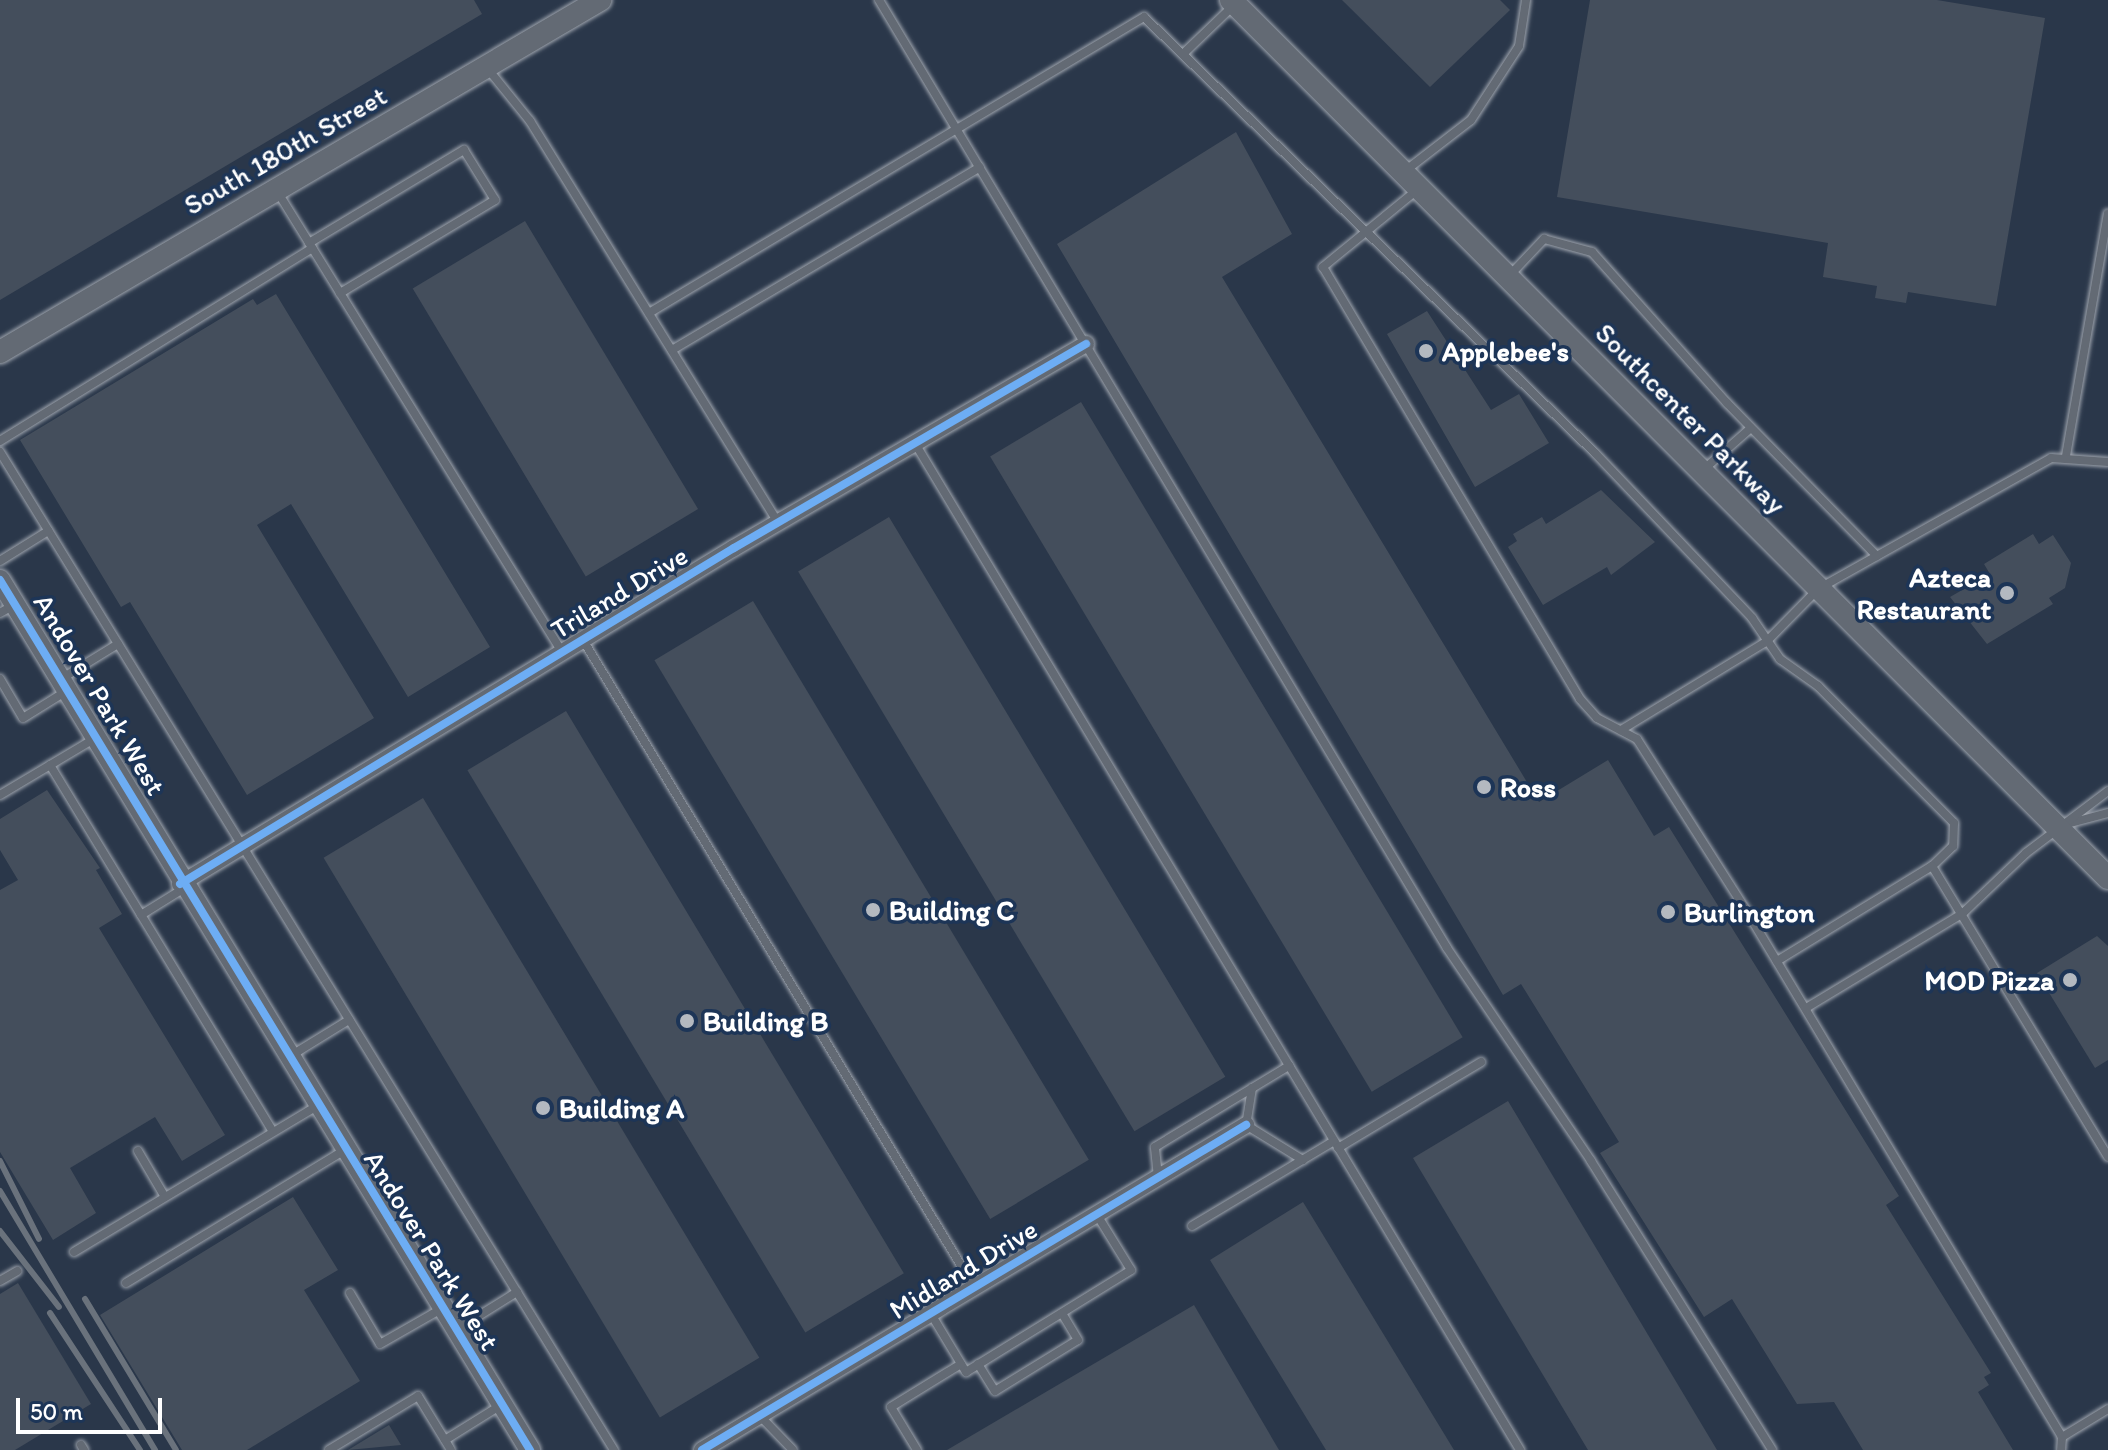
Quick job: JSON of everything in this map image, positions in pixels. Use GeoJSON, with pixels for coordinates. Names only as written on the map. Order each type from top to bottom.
{"type":"FeatureCollection","features":[{"type":"Feature","properties":{"kind":"main road","name":"South 180th Street"},"geometry":{"type":"LineString","coordinates":[[0,352],[600,0]]}},
{"type":"Feature","properties":{"kind":"main road","name":"Southcenter Parkway"},"geometry":{"type":"LineString","coordinates":[[1233,2],[1409,182],[1509,277],[2108,878]]}},
{"type":"Feature","properties":{"kind":"street","name":"Triland Drive"},"geometry":{"type":"LineString","coordinates":[[181,887],[242,846],[583,640],[1086,344]]}},
{"type":"Feature","properties":{"kind":"street","name":"Andover Park West"},"geometry":{"type":"LineString","coordinates":[[0,580],[7,609],[62,686],[181,887],[530,1450]]}},
{"type":"Feature","properties":{"kind":"street","name":"Midland Drive"},"geometry":{"type":"LineString","coordinates":[[702,1450],[1246,1125]]}},
{"type":"Feature","properties":{"kind":"lane"},"geometry":{"type":"LineString","coordinates":[[879,0],[1447,948],[1591,1161],[1772,1450]]}},
{"type":"Feature","properties":{"kind":"lane"},"geometry":{"type":"LineString","coordinates":[[1526,0],[1519,46],[1471,120],[1409,182],[1369,231],[1323,267],[1580,699],[1597,718],[1621,730],[1644,750],[1777,961],[2062,1437],[2061,1450]]}},
{"type":"Feature","properties":{"kind":"lane"},"geometry":{"type":"LineString","coordinates":[[1183,54],[1233,2]]}},
{"type":"Feature","properties":{"kind":"lane"},"geometry":{"type":"LineString","coordinates":[[649,313],[1144,17],[1369,231],[1595,453],[1752,618],[1766,642],[1954,823],[1953,846],[1932,866],[1777,961]]}},
{"type":"Feature","properties":{"kind":"lane"},"geometry":{"type":"LineString","coordinates":[[487,67],[530,121],[780,526]]}},
{"type":"Feature","properties":{"kind":"lane"},"geometry":{"type":"LineString","coordinates":[[0,441],[464,150],[495,200],[340,293]]}},
{"type":"Feature","properties":{"kind":"lane"},"geometry":{"type":"LineString","coordinates":[[672,350],[980,167]]}},
{"type":"Feature","properties":{"kind":"lane"},"geometry":{"type":"LineString","coordinates":[[276,190],[563,653]]}},
{"type":"Feature","properties":{"kind":"lane"},"geometry":{"type":"LineString","coordinates":[[2066,456],[2108,214]]}},
{"type":"Feature","properties":{"kind":"lane"},"geometry":{"type":"LineString","coordinates":[[1509,277],[1544,239],[1592,252],[1751,428],[1877,556]]}},
{"type":"Feature","properties":{"kind":"lane"},"geometry":{"type":"LineString","coordinates":[[1701,472],[1751,428]]}},
{"type":"Feature","properties":{"kind":"lane"},"geometry":{"type":"LineString","coordinates":[[916,445],[1520,1450]]}},
{"type":"Feature","properties":{"kind":"lane"},"geometry":{"type":"LineString","coordinates":[[0,452],[614,1450]]}},
{"type":"Feature","properties":{"kind":"lane"},"geometry":{"type":"LineString","coordinates":[[1621,730],[1766,642],[1818,589],[2051,458],[2066,456],[2108,462]]}},
{"type":"Feature","properties":{"kind":"lane"},"geometry":{"type":"LineString","coordinates":[[0,561],[48,531]]}},
{"type":"Feature","properties":{"kind":"lane"},"geometry":{"type":"LineString","coordinates":[[583,640],[974,1287]]}},
{"type":"Feature","properties":{"kind":"lane"},"geometry":{"type":"LineString","coordinates":[[0,679],[23,718],[118,644]]}},
{"type":"Feature","properties":{"kind":"lane"},"geometry":{"type":"LineString","coordinates":[[0,795],[94,739]]}},
{"type":"Feature","properties":{"kind":"lane"},"geometry":{"type":"LineString","coordinates":[[50,765],[273,1132]]}},
{"type":"Feature","properties":{"kind":"lane"},"geometry":{"type":"LineString","coordinates":[[1806,1008],[1962,914],[2058,826],[2108,791]]}},
{"type":"Feature","properties":{"kind":"lane"},"geometry":{"type":"LineString","coordinates":[[2058,826],[2108,813]]}},
{"type":"Feature","properties":{"kind":"lane"},"geometry":{"type":"LineString","coordinates":[[1932,866],[2108,1157]]}},
{"type":"Feature","properties":{"kind":"lane"},"geometry":{"type":"LineString","coordinates":[[141,915],[181,887]]}},
{"type":"Feature","properties":{"kind":"lane"},"geometry":{"type":"LineString","coordinates":[[287,1058],[349,1020]]}},
{"type":"Feature","properties":{"kind":"lane"},"geometry":{"type":"LineString","coordinates":[[1192,1226],[1303,1160],[1481,1062]]}},
{"type":"Feature","properties":{"kind":"lane"},"geometry":{"type":"LineString","coordinates":[[1158,1177],[1155,1147],[1289,1066]]}},
{"type":"Feature","properties":{"kind":"lane"},"geometry":{"type":"LineString","coordinates":[[1252,1088],[1246,1125],[1303,1160]]}},
{"type":"Feature","properties":{"kind":"lane"},"geometry":{"type":"LineString","coordinates":[[74,1252],[317,1106]]}},
{"type":"Feature","properties":{"kind":"lane"},"geometry":{"type":"LineString","coordinates":[[126,1283],[345,1150]]}},
{"type":"Feature","properties":{"kind":"lane"},"geometry":{"type":"LineString","coordinates":[[138,1151],[165,1197]]}},
{"type":"Feature","properties":{"kind":"lane"},"geometry":{"type":"LineString","coordinates":[[930,1314],[966,1372],[1131,1270],[1097,1214]]}},
{"type":"Feature","properties":{"kind":"lane"},"geometry":{"type":"LineString","coordinates":[[0,1281],[17,1271]]}},
{"type":"Feature","properties":{"kind":"lane"},"geometry":{"type":"LineString","coordinates":[[456,1330],[517,1292]]}},
{"type":"Feature","properties":{"kind":"lane"},"geometry":{"type":"LineString","coordinates":[[350,1293],[380,1344],[442,1308]]}},
{"type":"Feature","properties":{"kind":"lane"},"geometry":{"type":"LineString","coordinates":[[978,1364],[995,1391],[1007,1384],[1078,1340],[1062,1313]]}},
{"type":"Feature","properties":{"kind":"lane"},"geometry":{"type":"LineString","coordinates":[[917,1450],[891,1407],[961,1364]]}},
{"type":"Feature","properties":{"kind":"lane"},"geometry":{"type":"LineString","coordinates":[[329,1450],[418,1396],[451,1450]]}},
{"type":"Feature","properties":{"kind":"lane"},"geometry":{"type":"LineString","coordinates":[[445,1440],[502,1405]]}},
{"type":"Feature","properties":{"kind":"lane"},"geometry":{"type":"LineString","coordinates":[[2062,1437],[2108,1409]]}},
{"type":"Feature","properties":{"kind":"lane"},"geometry":{"type":"LineString","coordinates":[[759,1416],[793,1450]]}},
{"type":"Feature","properties":{"kind":"building"},"geometry":{"type":"Polygon","coordinates":[[[0,0],[474,0],[482,14],[0,300],[0,0]]]}},
{"type":"Feature","properties":{"kind":"building"},"geometry":{"type":"Polygon","coordinates":[[[1342,0],[1500,0],[1510,10],[1430,87],[1342,0]]]}},
{"type":"Feature","properties":{"kind":"building"},"geometry":{"type":"Polygon","coordinates":[[[1590,0],[1937,0],[2045,18],[1996,306],[1908,292],[1906,303],[1875,298],[1877,286],[1823,277],[1828,243],[1557,197],[1590,0]]]}},
{"type":"Feature","properties":{"kind":"building"},"geometry":{"type":"Polygon","coordinates":[[[1236,132],[1292,234],[1222,277],[1539,802],[1608,760],[1654,836],[1669,827],[1899,1196],[1886,1205],[1991,1373],[1984,1377],[1989,1385],[1978,1392],[2013,1450],[1863,1450],[1834,1402],[1797,1404],[1732,1299],[1704,1317],[1600,1153],[1619,1142],[1521,984],[1503,995],[1057,244],[1236,132]]]}},
{"type":"Feature","properties":{"kind":"building"},"geometry":{"type":"Polygon","coordinates":[[[525,221],[698,509],[586,576],[413,288],[525,221]]]}},
{"type":"Feature","properties":{"kind":"building"},"geometry":{"type":"Polygon","coordinates":[[[276,294],[490,647],[408,697],[291,504],[257,525],[374,718],[247,795],[130,602],[121,607],[20,440],[253,299],[257,305],[276,294]]]}},
{"type":"Feature","properties":{"kind":"building"},"geometry":{"type":"Polygon","coordinates":[[[1427,311],[1491,410],[1519,394],[1549,443],[1475,487],[1387,334],[1427,311]]]}},
{"type":"Feature","properties":{"kind":"building"},"geometry":{"type":"Polygon","coordinates":[[[1081,402],[1463,1037],[1372,1092],[990,457],[1081,402]]]}},
{"type":"Feature","properties":{"kind":"building"},"geometry":{"type":"Polygon","coordinates":[[[1601,490],[1655,542],[1611,575],[1607,567],[1543,605],[1508,547],[1517,541],[1513,534],[1542,517],[1546,524],[1601,490]]]}},
{"type":"Feature","properties":{"kind":"building"},"geometry":{"type":"Polygon","coordinates":[[[889,517],[1225,1077],[1134,1131],[798,572],[889,517]]]}},
{"type":"Feature","properties":{"kind":"building","name":"Azteca Restaurant"},"geometry":{"type":"Polygon","coordinates":[[[2033,534],[2039,544],[2053,535],[2071,563],[2065,588],[2049,598],[2053,604],[1987,644],[1950,597],[1990,574],[1984,564],[2033,534]]]}},
{"type":"Feature","properties":{"kind":"building","name":"Building C"},"geometry":{"type":"Polygon","coordinates":[[[753,601],[1089,1160],[990,1219],[654,660],[753,601]]]}},
{"type":"Feature","properties":{"kind":"building","name":"Building B"},"geometry":{"type":"Polygon","coordinates":[[[566,711],[904,1273],[805,1333],[467,770],[566,711]]]}},
{"type":"Feature","properties":{"kind":"building"},"geometry":{"type":"Polygon","coordinates":[[[47,790],[100,868],[96,870],[122,914],[99,928],[225,1135],[182,1161],[155,1117],[70,1168],[96,1213],[53,1240],[0,1152],[0,890],[18,880],[0,850],[0,819],[47,790]]]}},
{"type":"Feature","properties":{"kind":"building","name":"Building A"},"geometry":{"type":"Polygon","coordinates":[[[423,798],[759,1358],[660,1417],[324,858],[423,798]]]}},
{"type":"Feature","properties":{"kind":"building"},"geometry":{"type":"Polygon","coordinates":[[[2097,936],[2108,946],[2108,1060],[2095,1068],[2037,973],[2097,936]]]}},
{"type":"Feature","properties":{"kind":"building"},"geometry":{"type":"Polygon","coordinates":[[[1508,1101],[1717,1450],[1588,1450],[1413,1158],[1508,1101]]]}},
{"type":"Feature","properties":{"kind":"building"},"geometry":{"type":"Polygon","coordinates":[[[293,1197],[338,1270],[304,1290],[360,1381],[247,1450],[182,1450],[100,1315],[293,1197]]]}},
{"type":"Feature","properties":{"kind":"building"},"geometry":{"type":"Polygon","coordinates":[[[1303,1202],[1454,1450],[1326,1450],[1210,1260],[1303,1202]]]}},
{"type":"Feature","properties":{"kind":"building"},"geometry":{"type":"Polygon","coordinates":[[[18,1283],[91,1404],[15,1450],[0,1450],[0,1294],[18,1283]]]}},
{"type":"Feature","properties":{"kind":"building"},"geometry":{"type":"Polygon","coordinates":[[[1194,1305],[1279,1450],[947,1450],[1194,1305]]]}},
{"type":"Feature","properties":{"kind":"building"},"geometry":{"type":"Polygon","coordinates":[[[389,1425],[401,1445],[348,1450],[389,1425]]]}},
{"type":"Feature","properties":{"kind":"railway"},"geometry":{"type":"LineString","coordinates":[[0,1161],[39,1239]]}},
{"type":"Feature","properties":{"kind":"railway"},"geometry":{"type":"LineString","coordinates":[[0,1191],[155,1450]]}},
{"type":"Feature","properties":{"kind":"railway"},"geometry":{"type":"LineString","coordinates":[[0,1231],[59,1307]]}},
{"type":"Feature","properties":{"kind":"railway"},"geometry":{"type":"LineString","coordinates":[[85,1299],[176,1450]]}},
{"type":"Feature","properties":{"kind":"railway"},"geometry":{"type":"LineString","coordinates":[[50,1313],[140,1450]]}},
{"type":"Feature","properties":{"kind":"cycle path"},"geometry":{"type":"LineString","coordinates":[[180,884],[734,548],[1086,344]]}},
{"type":"Feature","properties":{"kind":"cycle path"},"geometry":{"type":"LineString","coordinates":[[0,580],[530,1450]]}},
{"type":"Feature","properties":{"kind":"cycle path"},"geometry":{"type":"LineString","coordinates":[[702,1450],[1246,1125]]}},
{"type":"Feature","properties":{"kind":"place","name":"Applebee's"},"geometry":{"type":"Point","coordinates":[1426,351]}},
{"type":"Feature","properties":{"kind":"place","name":"Azteca Restaurant"},"geometry":{"type":"Point","coordinates":[2007,593]}},
{"type":"Feature","properties":{"kind":"place","name":"Ross"},"geometry":{"type":"Point","coordinates":[1484,787]}},
{"type":"Feature","properties":{"kind":"place","name":"Building C"},"geometry":{"type":"Point","coordinates":[873,910]}},
{"type":"Feature","properties":{"kind":"place","name":"Burlington"},"geometry":{"type":"Point","coordinates":[1668,912]}},
{"type":"Feature","properties":{"kind":"place","name":"MOD Pizza"},"geometry":{"type":"Point","coordinates":[2070,980]}},
{"type":"Feature","properties":{"kind":"place","name":"Building B"},"geometry":{"type":"Point","coordinates":[687,1021]}},
{"type":"Feature","properties":{"kind":"place","name":"Building A"},"geometry":{"type":"Point","coordinates":[543,1108]}}]}
